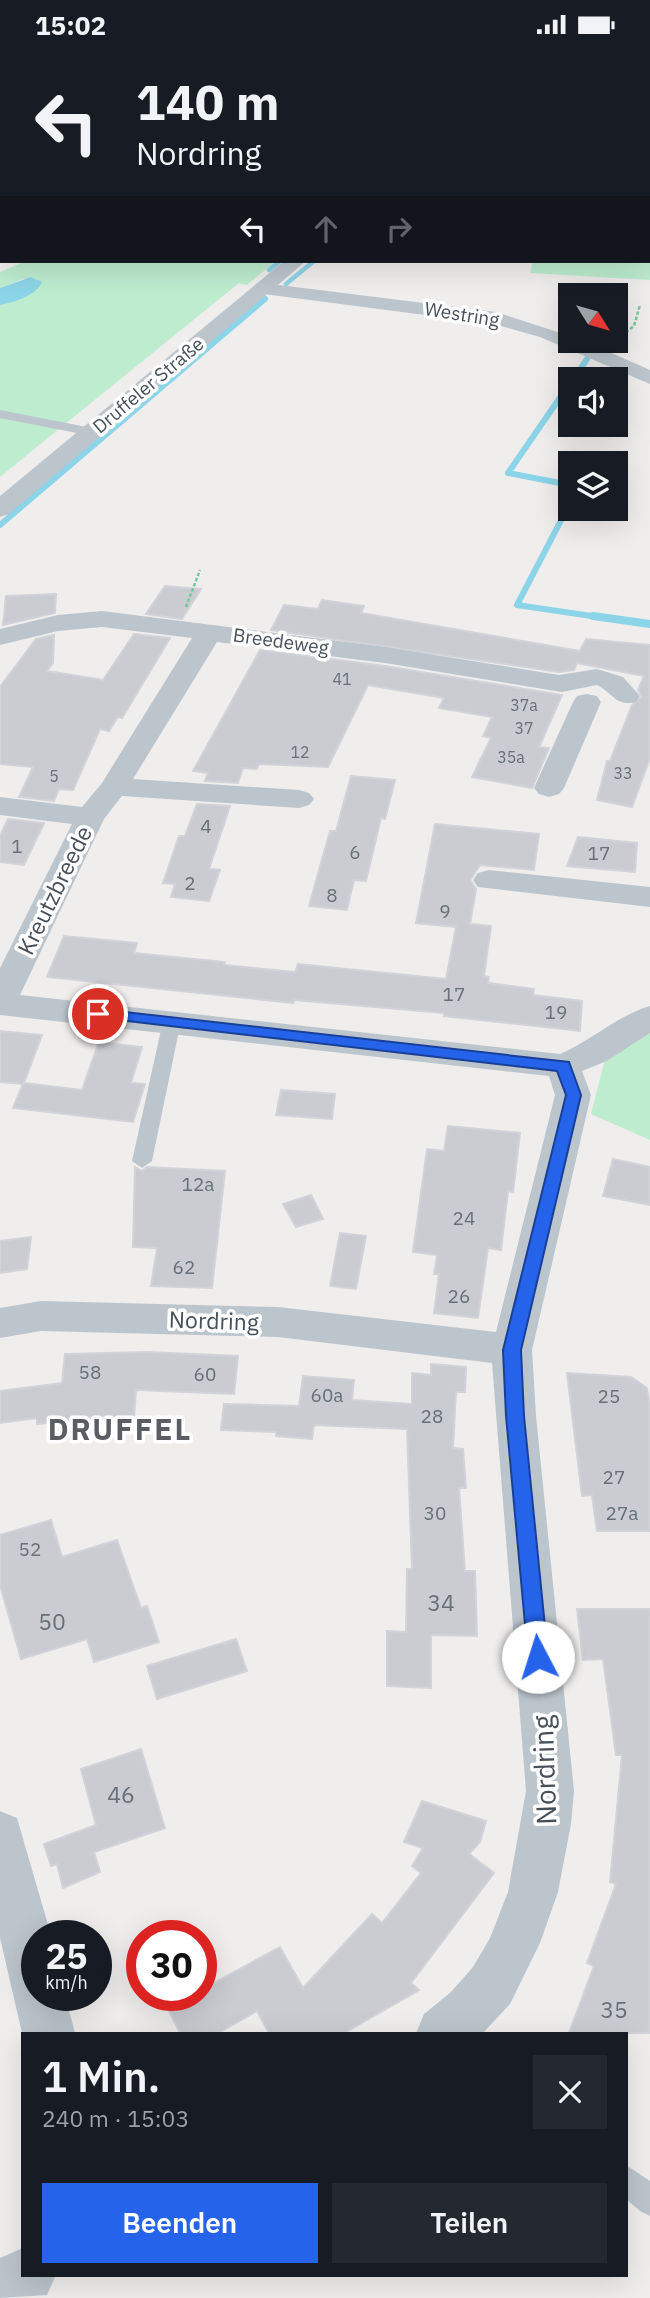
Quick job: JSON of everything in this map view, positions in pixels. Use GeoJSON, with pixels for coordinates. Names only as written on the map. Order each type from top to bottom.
{"type":"FeatureCollection","features":[{"type":"Feature","properties":{"kind":"street","name":"Druffeler Straße"},"geometry":{"type":"LineString","coordinates":[[0,509],[294,263]]}},
{"type":"Feature","properties":{"kind":"street","name":"Westring"},"geometry":{"type":"LineString","coordinates":[[263,289],[496,318],[547,333],[650,378]]}},
{"type":"Feature","properties":{"kind":"street","name":"Breedeweg"},"geometry":{"type":"LineString","coordinates":[[0,637],[58,623],[102,619],[385,655],[562,684],[580,675],[603,677],[619,684],[638,698]]}},
{"type":"Feature","properties":{"kind":"street","name":"Kreutzbreede"},"geometry":{"type":"LineString","coordinates":[[0,1003],[90,817],[114,786],[210,631]]}},
{"type":"Feature","properties":{"kind":"street","name":"Breedeweg"},"geometry":{"type":"LineString","coordinates":[[562,684],[568,693],[587,702],[638,698]]}},
{"type":"Feature","properties":{"kind":"street"},"geometry":{"type":"LineString","coordinates":[[548,788],[587,702]]}},
{"type":"Feature","properties":{"kind":"street"},"geometry":{"type":"LineString","coordinates":[[114,786],[299,799]]}},
{"type":"Feature","properties":{"kind":"street","name":"Kreutzbreede"},"geometry":{"type":"LineString","coordinates":[[0,806],[90,817]]}},
{"type":"Feature","properties":{"kind":"street"},"geometry":{"type":"LineString","coordinates":[[489,880],[650,897]]}},
{"type":"Feature","properties":{"kind":"street"},"geometry":{"type":"LineString","coordinates":[[0,1003],[563,1066],[594,1053],[650,1017]]}},
{"type":"Feature","properties":{"kind":"street","name":"Nordring"},"geometry":{"type":"LineString","coordinates":[[459,2029],[491,1985],[534,1898],[544,1851],[550,1791],[515,1416],[512,1350],[573,1095],[563,1066]]}},
{"type":"Feature","properties":{"kind":"street","name":"Nordring"},"geometry":{"type":"LineString","coordinates":[[0,1323],[41,1316],[278,1322],[512,1350]]}},
{"type":"Feature","properties":{"kind":"street"},"geometry":{"type":"LineString","coordinates":[[0,1835],[21,1920]]}},
{"type":"Feature","properties":{"kind":"street"},"geometry":{"type":"LineString","coordinates":[[44,2011],[49,2032]]}},
{"type":"Feature","properties":{"kind":"street"},"geometry":{"type":"LineString","coordinates":[[0,2287],[22,2277]]}},
{"type":"Feature","properties":{"kind":"lane"},"geometry":{"type":"LineString","coordinates":[[0,414],[92,432]]}},
{"type":"Feature","properties":{"kind":"lane"},"geometry":{"type":"LineString","coordinates":[[142,1161],[172,1021]]}},
{"type":"Feature","properties":{"kind":"lane"},"geometry":{"type":"LineString","coordinates":[[628,2181],[650,2201]]}},
{"type":"Feature","properties":{"kind":"path"},"geometry":{"type":"LineString","coordinates":[[628,335],[637,324],[639,305]]}},
{"type":"Feature","properties":{"kind":"path"},"geometry":{"type":"LineString","coordinates":[[178,627],[200,570]]}},
{"type":"Feature","properties":{"kind":"green space"},"geometry":{"type":"Polygon","coordinates":[[[21,263],[274,263],[247,285],[239,283],[65,424],[0,412],[0,305],[32,294],[37,279],[23,279],[0,288],[0,272],[21,263]]]}},
{"type":"Feature","properties":{"kind":"green space"},"geometry":{"type":"Polygon","coordinates":[[[532,263],[650,263],[650,280],[530,273],[532,263]]]}},
{"type":"Feature","properties":{"kind":"green space"},"geometry":{"type":"Polygon","coordinates":[[[0,417],[60,428],[0,477],[0,417]]]}},
{"type":"Feature","properties":{"kind":"green space"},"geometry":{"type":"Polygon","coordinates":[[[650,1033],[650,1140],[591,1114],[604,1063],[650,1033]]]}},
{"type":"Feature","properties":{"kind":"water"},"geometry":{"type":"Polygon","coordinates":[[[31,277],[42,282],[35,291],[0,305],[0,288],[31,277]]]}},
{"type":"Feature","properties":{"kind":"building"},"geometry":{"type":"Polygon","coordinates":[[[165,586],[201,589],[182,619],[146,614],[165,586]]]}},
{"type":"Feature","properties":{"kind":"building"},"geometry":{"type":"Polygon","coordinates":[[[56,594],[55,613],[3,625],[6,596],[56,594]]]}},
{"type":"Feature","properties":{"kind":"building"},"geometry":{"type":"Polygon","coordinates":[[[322,600],[364,606],[361,613],[580,651],[586,639],[650,645],[650,758],[632,807],[597,800],[607,761],[610,761],[632,705],[642,697],[638,690],[644,676],[577,663],[574,670],[559,672],[271,630],[284,605],[318,609],[322,600]]]}},
{"type":"Feature","properties":{"kind":"building"},"geometry":{"type":"Polygon","coordinates":[[[134,634],[170,638],[122,718],[118,717],[109,731],[100,729],[73,790],[59,789],[54,801],[19,797],[33,767],[0,764],[0,687],[36,639],[54,635],[53,663],[47,671],[103,680],[134,634]]]}},
{"type":"Feature","properties":{"kind":"building"},"geometry":{"type":"Polygon","coordinates":[[[260,650],[385,666],[562,695],[539,747],[549,748],[532,788],[472,777],[491,738],[483,736],[492,717],[439,708],[444,698],[368,685],[328,767],[259,764],[257,769],[243,768],[238,783],[205,781],[208,773],[193,771],[260,650]]]}},
{"type":"Feature","properties":{"kind":"building"},"geometry":{"type":"Polygon","coordinates":[[[351,776],[395,780],[385,819],[381,818],[366,881],[354,880],[347,910],[309,906],[330,831],[336,831],[351,776]]]}},
{"type":"Feature","properties":{"kind":"building"},"geometry":{"type":"Polygon","coordinates":[[[197,804],[230,806],[209,869],[220,870],[209,901],[171,897],[175,884],[163,883],[179,836],[185,836],[197,804]]]}},
{"type":"Feature","properties":{"kind":"building"},"geometry":{"type":"Polygon","coordinates":[[[8,819],[44,823],[24,865],[0,862],[0,836],[8,819]]]}},
{"type":"Feature","properties":{"kind":"building"},"geometry":{"type":"Polygon","coordinates":[[[435,824],[539,834],[534,870],[480,865],[470,880],[476,889],[470,924],[491,926],[484,976],[489,977],[488,983],[534,989],[533,995],[582,1001],[580,1031],[444,1016],[444,1013],[294,1000],[293,1003],[47,977],[64,936],[137,943],[134,953],[225,962],[224,965],[295,972],[298,964],[446,979],[456,927],[416,923],[435,824]]]}},
{"type":"Feature","properties":{"kind":"building"},"geometry":{"type":"Polygon","coordinates":[[[578,837],[637,843],[635,872],[567,866],[578,837]]]}},
{"type":"Feature","properties":{"kind":"building"},"geometry":{"type":"Polygon","coordinates":[[[0,1031],[42,1035],[24,1083],[82,1090],[99,1042],[142,1047],[131,1083],[145,1084],[133,1122],[13,1108],[23,1084],[0,1082],[0,1031]]]}},
{"type":"Feature","properties":{"kind":"building"},"geometry":{"type":"Polygon","coordinates":[[[281,1090],[335,1094],[332,1119],[276,1115],[281,1090]]]}},
{"type":"Feature","properties":{"kind":"building"},"geometry":{"type":"Polygon","coordinates":[[[448,1126],[520,1133],[513,1192],[508,1191],[501,1250],[488,1248],[478,1318],[434,1313],[439,1274],[434,1274],[437,1255],[413,1252],[427,1149],[444,1151],[448,1126]]]}},
{"type":"Feature","properties":{"kind":"building"},"geometry":{"type":"Polygon","coordinates":[[[613,1159],[650,1167],[650,1205],[603,1196],[613,1159]]]}},
{"type":"Feature","properties":{"kind":"building"},"geometry":{"type":"Polygon","coordinates":[[[135,1167],[142,1171],[147,1167],[225,1171],[212,1288],[151,1286],[157,1248],[133,1247],[135,1167]]]}},
{"type":"Feature","properties":{"kind":"building"},"geometry":{"type":"Polygon","coordinates":[[[311,1195],[323,1219],[296,1227],[283,1204],[311,1195]]]}},
{"type":"Feature","properties":{"kind":"building"},"geometry":{"type":"Polygon","coordinates":[[[340,1233],[366,1236],[356,1289],[330,1286],[340,1233]]]}},
{"type":"Feature","properties":{"kind":"building"},"geometry":{"type":"Polygon","coordinates":[[[31,1237],[27,1269],[0,1273],[0,1241],[31,1237]]]}},
{"type":"Feature","properties":{"kind":"building"},"geometry":{"type":"Polygon","coordinates":[[[147,1352],[238,1356],[234,1394],[136,1390],[134,1419],[68,1420],[37,1424],[37,1418],[0,1423],[0,1391],[62,1383],[65,1354],[147,1352]]]}},
{"type":"Feature","properties":{"kind":"building"},"geometry":{"type":"Polygon","coordinates":[[[431,1364],[466,1367],[465,1392],[456,1392],[453,1448],[463,1449],[466,1488],[459,1488],[465,1571],[475,1571],[477,1636],[431,1635],[431,1688],[387,1686],[387,1631],[406,1632],[407,1569],[412,1569],[407,1429],[314,1425],[312,1439],[276,1436],[276,1432],[221,1430],[224,1404],[299,1406],[303,1376],[354,1380],[352,1400],[412,1404],[412,1373],[431,1375],[431,1364]]]}},
{"type":"Feature","properties":{"kind":"building"},"geometry":{"type":"Polygon","coordinates":[[[567,1373],[631,1377],[647,1388],[650,1408],[650,1531],[597,1531],[592,1495],[582,1496],[567,1373]]]}},
{"type":"Feature","properties":{"kind":"building"},"geometry":{"type":"Polygon","coordinates":[[[51,1520],[62,1557],[117,1540],[141,1608],[147,1606],[159,1642],[94,1662],[87,1639],[21,1659],[0,1585],[0,1535],[51,1520]]]}},
{"type":"Feature","properties":{"kind":"building"},"geometry":{"type":"Polygon","coordinates":[[[577,1609],[650,1609],[650,2033],[569,2032],[594,1966],[587,1963],[616,1884],[610,1882],[622,1755],[616,1755],[603,1659],[583,1660],[577,1609]]]}},
{"type":"Feature","properties":{"kind":"building"},"geometry":{"type":"Polygon","coordinates":[[[236,1639],[247,1671],[157,1699],[147,1666],[236,1639]]]}},
{"type":"Feature","properties":{"kind":"building"},"geometry":{"type":"Polygon","coordinates":[[[141,1749],[165,1828],[94,1852],[100,1872],[63,1888],[57,1864],[51,1866],[44,1844],[96,1825],[81,1769],[141,1749]]]}},
{"type":"Feature","properties":{"kind":"building"},"geometry":{"type":"Polygon","coordinates":[[[422,1801],[486,1821],[480,1842],[469,1854],[494,1873],[411,1983],[419,1990],[346,2032],[268,2032],[257,2011],[220,2032],[180,2032],[169,2011],[217,2011],[217,1981],[280,1947],[303,1988],[372,1914],[382,1923],[421,1873],[412,1866],[423,1848],[404,1842],[422,1801]]]}},
{"type":"Feature","properties":{"kind":"waterway"},"geometry":{"type":"LineString","coordinates":[[269,270],[278,263]]}},
{"type":"Feature","properties":{"kind":"waterway"},"geometry":{"type":"LineString","coordinates":[[286,284],[312,263]]}},
{"type":"Feature","properties":{"kind":"waterway"},"geometry":{"type":"LineString","coordinates":[[0,525],[265,299]]}},
{"type":"Feature","properties":{"kind":"waterway"},"geometry":{"type":"LineString","coordinates":[[582,367],[587,359]]}},
{"type":"Feature","properties":{"kind":"waterway"},"geometry":{"type":"LineString","coordinates":[[558,400],[508,473],[558,483]]}},
{"type":"Feature","properties":{"kind":"waterway"},"geometry":{"type":"LineString","coordinates":[[561,521],[517,605],[605,618]]}},
{"type":"Feature","properties":{"kind":"waterway"},"geometry":{"type":"LineString","coordinates":[[593,616],[650,624]]}},
{"type":"Feature","properties":{"kind":"district","name":"DRUFFEL"},"geometry":{"type":"Point","coordinates":[120,1428]}},
{"type":"Feature","properties":{"kind":"route"},"geometry":{"type":"LineString","coordinates":[[98,1014],[563,1066],[573,1095],[512,1350],[515,1416],[538,1657]]}}]}
